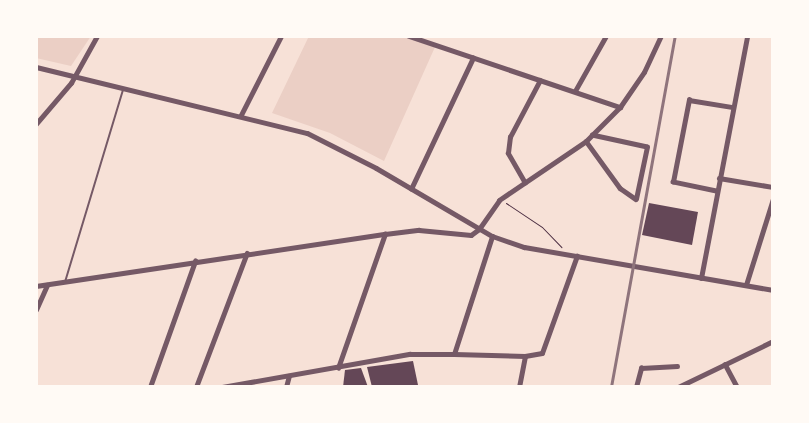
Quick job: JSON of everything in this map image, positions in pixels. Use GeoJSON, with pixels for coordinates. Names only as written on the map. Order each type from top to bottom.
{"type":"FeatureCollection","features":[{"type":"Feature","properties":{"kind":"street"},"geometry":{"type":"LineString","coordinates":[[36,124],[74,76],[97,36]]}},
{"type":"Feature","properties":{"kind":"street"},"geometry":{"type":"LineString","coordinates":[[240,115],[281,36]]}},
{"type":"Feature","properties":{"kind":"street"},"geometry":{"type":"LineString","coordinates":[[409,36],[620,107]]}},
{"type":"Feature","properties":{"kind":"street"},"geometry":{"type":"LineString","coordinates":[[429,43],[433,36]]}},
{"type":"Feature","properties":{"kind":"street"},"geometry":{"type":"LineString","coordinates":[[36,286],[64,284],[194,261],[419,230],[471,235],[479,229],[490,210],[501,199],[586,141],[620,107],[644,72],[660,36]]}},
{"type":"Feature","properties":{"kind":"street"},"geometry":{"type":"LineString","coordinates":[[701,278],[716,191],[747,36]]}},
{"type":"Feature","properties":{"kind":"street"},"geometry":{"type":"LineString","coordinates":[[575,91],[603,37]]}},
{"type":"Feature","properties":{"kind":"street"},"geometry":{"type":"LineString","coordinates":[[410,189],[473,58]]}},
{"type":"Feature","properties":{"kind":"street"},"geometry":{"type":"LineString","coordinates":[[36,67],[240,115],[307,133],[376,168],[492,236],[524,247],[773,290]]}},
{"type":"Feature","properties":{"kind":"street"},"geometry":{"type":"LineString","coordinates":[[525,183],[508,153],[510,138],[540,80]]}},
{"type":"Feature","properties":{"kind":"street"},"geometry":{"type":"LineString","coordinates":[[716,191],[673,182],[689,100],[732,107]]}},
{"type":"Feature","properties":{"kind":"street"},"geometry":{"type":"LineString","coordinates":[[586,141],[620,188],[636,199],[646,147],[592,135]]}},
{"type":"Feature","properties":{"kind":"street"},"geometry":{"type":"LineString","coordinates":[[719,178],[773,187]]}},
{"type":"Feature","properties":{"kind":"street"},"geometry":{"type":"LineString","coordinates":[[746,285],[773,199]]}},
{"type":"Feature","properties":{"kind":"street"},"geometry":{"type":"LineString","coordinates":[[338,368],[385,234]]}},
{"type":"Feature","properties":{"kind":"street"},"geometry":{"type":"LineString","coordinates":[[454,354],[492,236]]}},
{"type":"Feature","properties":{"kind":"street"},"geometry":{"type":"LineString","coordinates":[[196,387],[248,253]]}},
{"type":"Feature","properties":{"kind":"street"},"geometry":{"type":"LineString","coordinates":[[222,387],[247,385],[410,354],[525,356],[542,353],[577,256]]}},
{"type":"Feature","properties":{"kind":"street"},"geometry":{"type":"LineString","coordinates":[[150,387],[194,261]]}},
{"type":"Feature","properties":{"kind":"street"},"geometry":{"type":"LineString","coordinates":[[36,310],[47,286]]}},
{"type":"Feature","properties":{"kind":"street"},"geometry":{"type":"LineString","coordinates":[[678,387],[773,341]]}},
{"type":"Feature","properties":{"kind":"street"},"geometry":{"type":"LineString","coordinates":[[519,387],[525,356]]}},
{"type":"Feature","properties":{"kind":"street"},"geometry":{"type":"LineString","coordinates":[[725,364],[737,387]]}},
{"type":"Feature","properties":{"kind":"street"},"geometry":{"type":"LineString","coordinates":[[636,387],[641,368],[677,366]]}},
{"type":"Feature","properties":{"kind":"street"},"geometry":{"type":"LineString","coordinates":[[286,387],[289,376]]}},
{"type":"Feature","properties":{"kind":"lane"},"geometry":{"type":"LineString","coordinates":[[64,284],[124,88]]}},
{"type":"Feature","properties":{"kind":"path"},"geometry":{"type":"LineString","coordinates":[[501,199],[542,227],[562,248]]}},
{"type":"Feature","properties":{"kind":"shaded area"},"geometry":{"type":"Polygon","coordinates":[[[36,36],[91,36],[71,66],[36,58],[36,36]]]}},
{"type":"Feature","properties":{"kind":"shaded area"},"geometry":{"type":"Polygon","coordinates":[[[309,36],[401,36],[435,47],[384,161],[330,133],[272,113],[309,36]]]}},
{"type":"Feature","properties":{"kind":"building"},"geometry":{"type":"Polygon","coordinates":[[[649,203],[698,212],[692,245],[642,235],[649,203]]]}},
{"type":"Feature","properties":{"kind":"building"},"geometry":{"type":"Polygon","coordinates":[[[413,361],[418,385],[372,387],[367,367],[413,361]]]}},
{"type":"Feature","properties":{"kind":"building"},"geometry":{"type":"Polygon","coordinates":[[[361,368],[368,387],[343,387],[345,370],[361,368]]]}},
{"type":"Feature","properties":{"kind":"railway"},"geometry":{"type":"LineString","coordinates":[[611,387],[675,36]]}}]}
